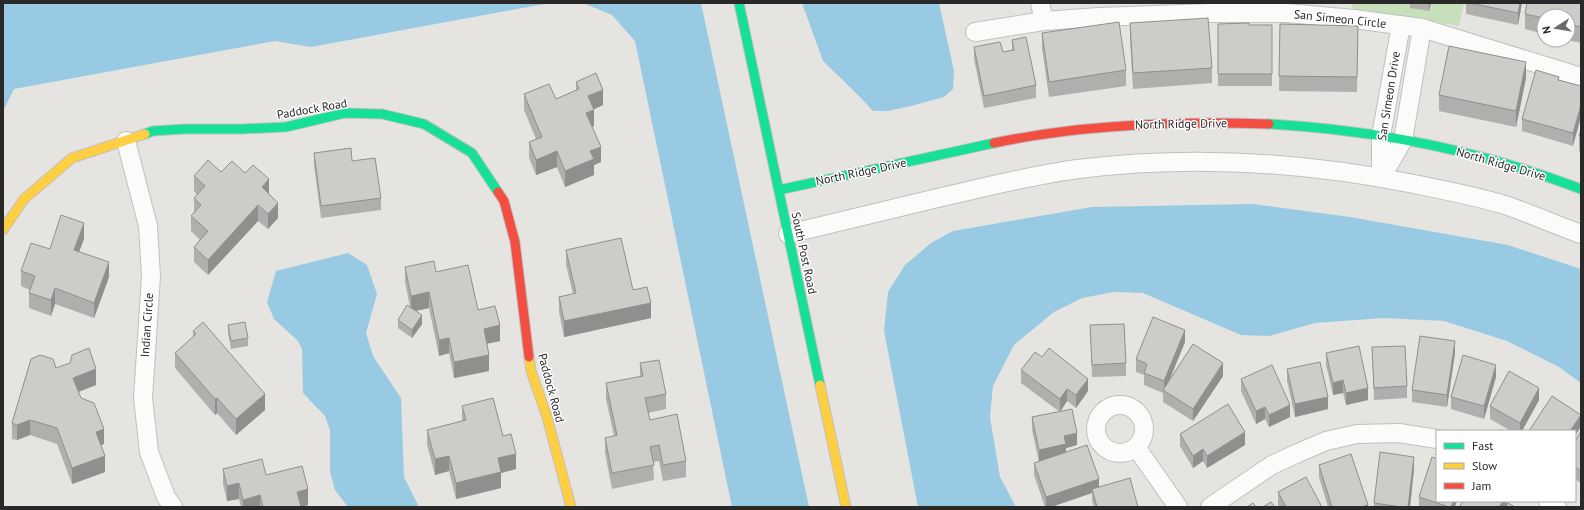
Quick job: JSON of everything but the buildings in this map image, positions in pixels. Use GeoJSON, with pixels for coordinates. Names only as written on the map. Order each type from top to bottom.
{"type":"FeatureCollection","features":[{"type":"Feature","properties":{"kind":"street","name":"South Post Road"},"geometry":{"type":"LineString","coordinates":[[739,3],[846,507]]}},
{"type":"Feature","properties":{"kind":"street"},"geometry":{"type":"LineString","coordinates":[[1040,3],[1044,21]]}},
{"type":"Feature","properties":{"kind":"street","name":"San Simeon Circle"},"geometry":{"type":"LineString","coordinates":[[975,32],[1044,21],[1147,14],[1287,13],[1354,19],[1422,28],[1581,77]]}},
{"type":"Feature","properties":{"kind":"street","name":"San Simeon Drive"},"geometry":{"type":"LineString","coordinates":[[1381,178],[1381,136],[1401,25]]}},
{"type":"Feature","properties":{"kind":"street","name":"San Simeon Drive"},"geometry":{"type":"LineString","coordinates":[[1381,178],[1404,140],[1422,28]]}},
{"type":"Feature","properties":{"kind":"street","name":"Paddock Road"},"geometry":{"type":"LineString","coordinates":[[3,230],[24,199],[72,158],[153,132],[184,129],[241,130],[286,127],[345,113],[382,114],[424,124],[472,153],[504,201],[515,242],[531,371],[547,418],[571,507]]}},
{"type":"Feature","properties":{"kind":"street","name":"North Ridge Drive"},"geometry":{"type":"LineString","coordinates":[[779,190],[1007,140],[1056,132],[1114,126],[1229,122],[1286,125],[1404,140],[1513,166],[1581,189]]}},
{"type":"Feature","properties":{"kind":"street","name":"Indian Circle"},"geometry":{"type":"LineString","coordinates":[[126,141],[148,226],[151,276],[143,398],[149,452],[166,497],[173,507]]}},
{"type":"Feature","properties":{"kind":"street"},"geometry":{"type":"LineString","coordinates":[[788,234],[1023,178],[1078,170],[1138,164],[1250,164],[1308,168],[1381,178],[1451,191],[1505,205],[1581,234]]}},
{"type":"Feature","properties":{"kind":"street"},"geometry":{"type":"LineString","coordinates":[[1210,507],[1272,465],[1298,452],[1326,442],[1357,434],[1392,433],[1436,438]]}},
{"type":"Feature","properties":{"kind":"street"},"geometry":{"type":"LineString","coordinates":[[1136,447],[1178,507]]}},
{"type":"Feature","properties":{"kind":"green space"},"geometry":{"type":"Polygon","coordinates":[[[1352,3],[1464,3],[1459,26],[1352,8],[1352,3]]]}},
{"type":"Feature","properties":{"kind":"water"},"geometry":{"type":"Polygon","coordinates":[[[3,3],[550,3],[311,47],[275,41],[14,89],[3,111],[3,3]]]}},
{"type":"Feature","properties":{"kind":"water"},"geometry":{"type":"Polygon","coordinates":[[[583,3],[701,3],[809,507],[732,507],[635,41],[612,15],[583,3]]]}},
{"type":"Feature","properties":{"kind":"water"},"geometry":{"type":"Polygon","coordinates":[[[802,3],[939,3],[954,71],[953,89],[944,97],[888,111],[873,111],[823,61],[802,3]]]}},
{"type":"Feature","properties":{"kind":"water"},"geometry":{"type":"Polygon","coordinates":[[[1253,204],[1350,217],[1508,245],[1581,269],[1581,383],[1559,367],[1507,341],[1444,321],[1384,318],[1315,323],[1269,336],[1241,335],[1143,293],[1114,292],[1082,298],[1054,312],[1014,345],[993,386],[990,417],[1000,477],[1016,507],[918,507],[884,331],[888,292],[905,265],[931,243],[953,231],[1092,207],[1253,204]]]}},
{"type":"Feature","properties":{"kind":"water"},"geometry":{"type":"Polygon","coordinates":[[[348,253],[367,265],[377,294],[366,333],[373,356],[401,398],[404,477],[419,507],[348,507],[335,490],[330,472],[330,430],[325,416],[303,393],[302,349],[298,341],[274,319],[267,302],[276,271],[348,253]]]}},
{"type":"Feature","properties":{"kind":"traffic: fast"},"geometry":{"type":"LineString","coordinates":[[739,3],[820,385]]}},
{"type":"Feature","properties":{"kind":"traffic: fast"},"geometry":{"type":"LineString","coordinates":[[145,134],[153,131],[184,129],[286,127],[345,113],[382,114],[424,124],[472,153],[498,192]]}},
{"type":"Feature","properties":{"kind":"traffic: fast"},"geometry":{"type":"LineString","coordinates":[[1269,124],[1348,131],[1427,144],[1505,164],[1581,189]]}},
{"type":"Feature","properties":{"kind":"traffic: fast"},"geometry":{"type":"LineString","coordinates":[[779,190],[994,143]]}},
{"type":"Feature","properties":{"kind":"traffic: slow"},"geometry":{"type":"LineString","coordinates":[[3,230],[24,199],[72,158],[145,134]]}},
{"type":"Feature","properties":{"kind":"traffic: slow"},"geometry":{"type":"LineString","coordinates":[[529,357],[531,371],[547,417],[571,507]]}},
{"type":"Feature","properties":{"kind":"traffic: slow"},"geometry":{"type":"LineString","coordinates":[[820,385],[846,507]]}},
{"type":"Feature","properties":{"kind":"traffic: jam"},"geometry":{"type":"LineString","coordinates":[[994,143],[1062,132],[1131,125],[1200,123],[1269,124]]}},
{"type":"Feature","properties":{"kind":"traffic: jam"},"geometry":{"type":"LineString","coordinates":[[498,192],[504,201],[515,242],[529,357]]}}]}
